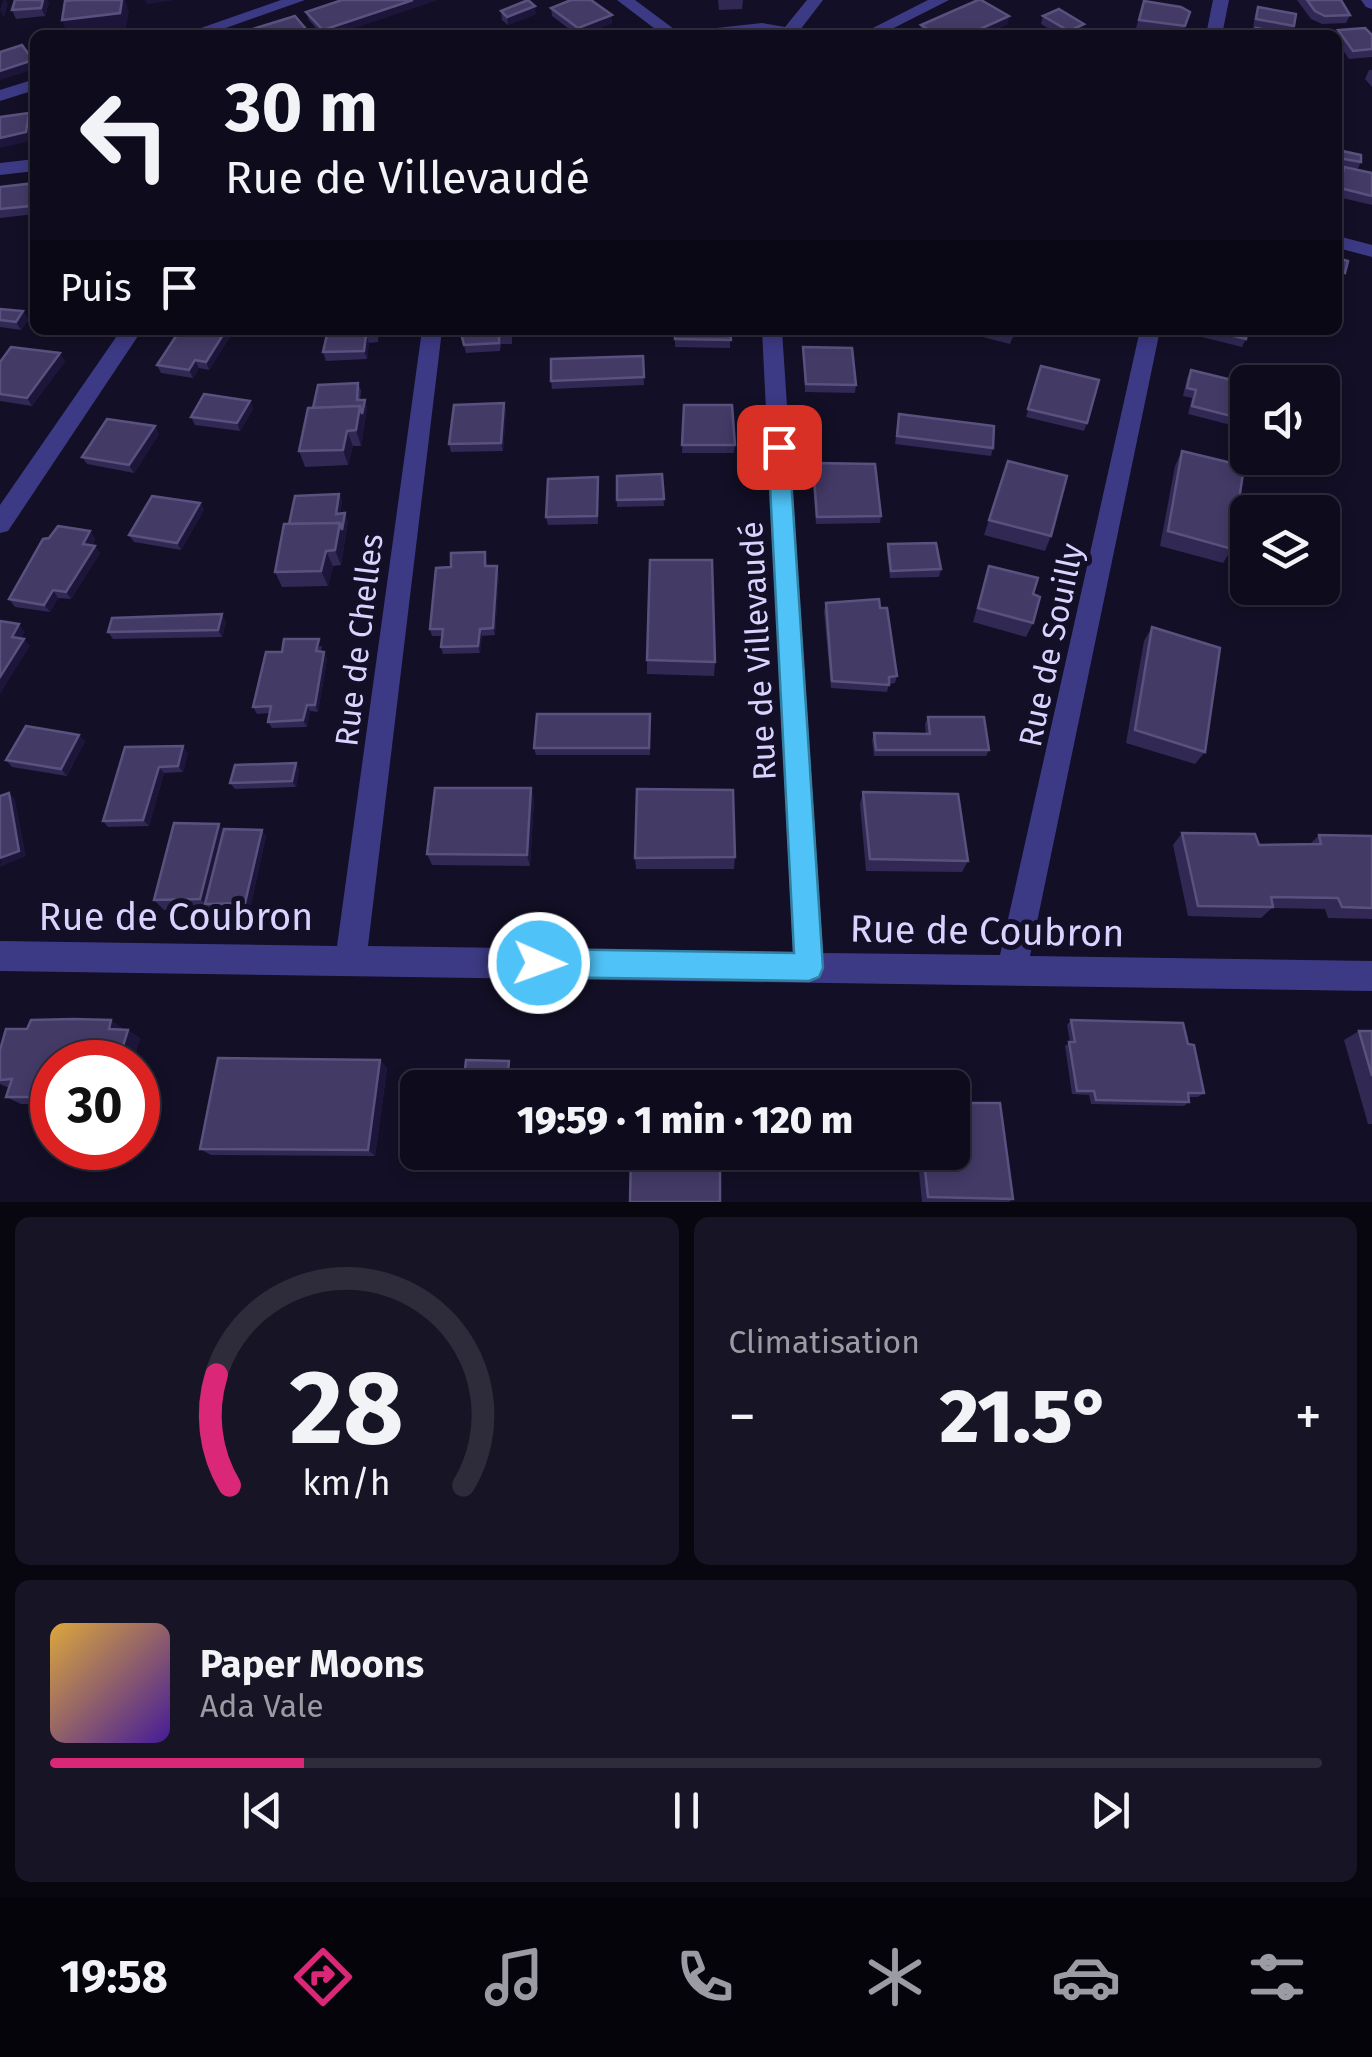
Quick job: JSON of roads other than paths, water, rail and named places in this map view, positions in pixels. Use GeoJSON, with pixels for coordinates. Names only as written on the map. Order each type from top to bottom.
{"type":"FeatureCollection","features":[{"type":"Feature","properties":{"kind":"street"},"geometry":{"type":"LineString","coordinates":[[204,30],[297,0]]}},
{"type":"Feature","properties":{"kind":"street"},"geometry":{"type":"LineString","coordinates":[[624,0],[667,30]]}},
{"type":"Feature","properties":{"kind":"street"},"geometry":{"type":"LineString","coordinates":[[798,30],[815,0]]}},
{"type":"Feature","properties":{"kind":"street"},"geometry":{"type":"LineString","coordinates":[[878,30],[941,0]]}},
{"type":"Feature","properties":{"kind":"street"},"geometry":{"type":"LineString","coordinates":[[1215,30],[1222,0]]}},
{"type":"Feature","properties":{"kind":"street"},"geometry":{"type":"LineString","coordinates":[[723,30],[758,30]]}},
{"type":"Feature","properties":{"kind":"street"},"geometry":{"type":"LineString","coordinates":[[0,96],[30,86]]}},
{"type":"Feature","properties":{"kind":"street"},"geometry":{"type":"LineString","coordinates":[[0,169],[30,166]]}},
{"type":"Feature","properties":{"kind":"street"},"geometry":{"type":"LineString","coordinates":[[1342,243],[1372,251]]}},
{"type":"Feature","properties":{"kind":"street"},"geometry":{"type":"LineString","coordinates":[[0,524],[129,335]]}},
{"type":"Feature","properties":{"kind":"street","name":"Rue de Chelles"},"geometry":{"type":"LineString","coordinates":[[351,958],[431,335]]}},
{"type":"Feature","properties":{"kind":"street","name":"Rue de Villevaudé"},"geometry":{"type":"LineString","coordinates":[[772,335],[809,968]]}},
{"type":"Feature","properties":{"kind":"street","name":"Rue de Souilly"},"geometry":{"type":"LineString","coordinates":[[1011,973],[1149,335]]}},
{"type":"Feature","properties":{"kind":"street","name":"Rue de Coubron"},"geometry":{"type":"LineString","coordinates":[[0,956],[351,958],[1011,973],[1372,976]]}}]}
